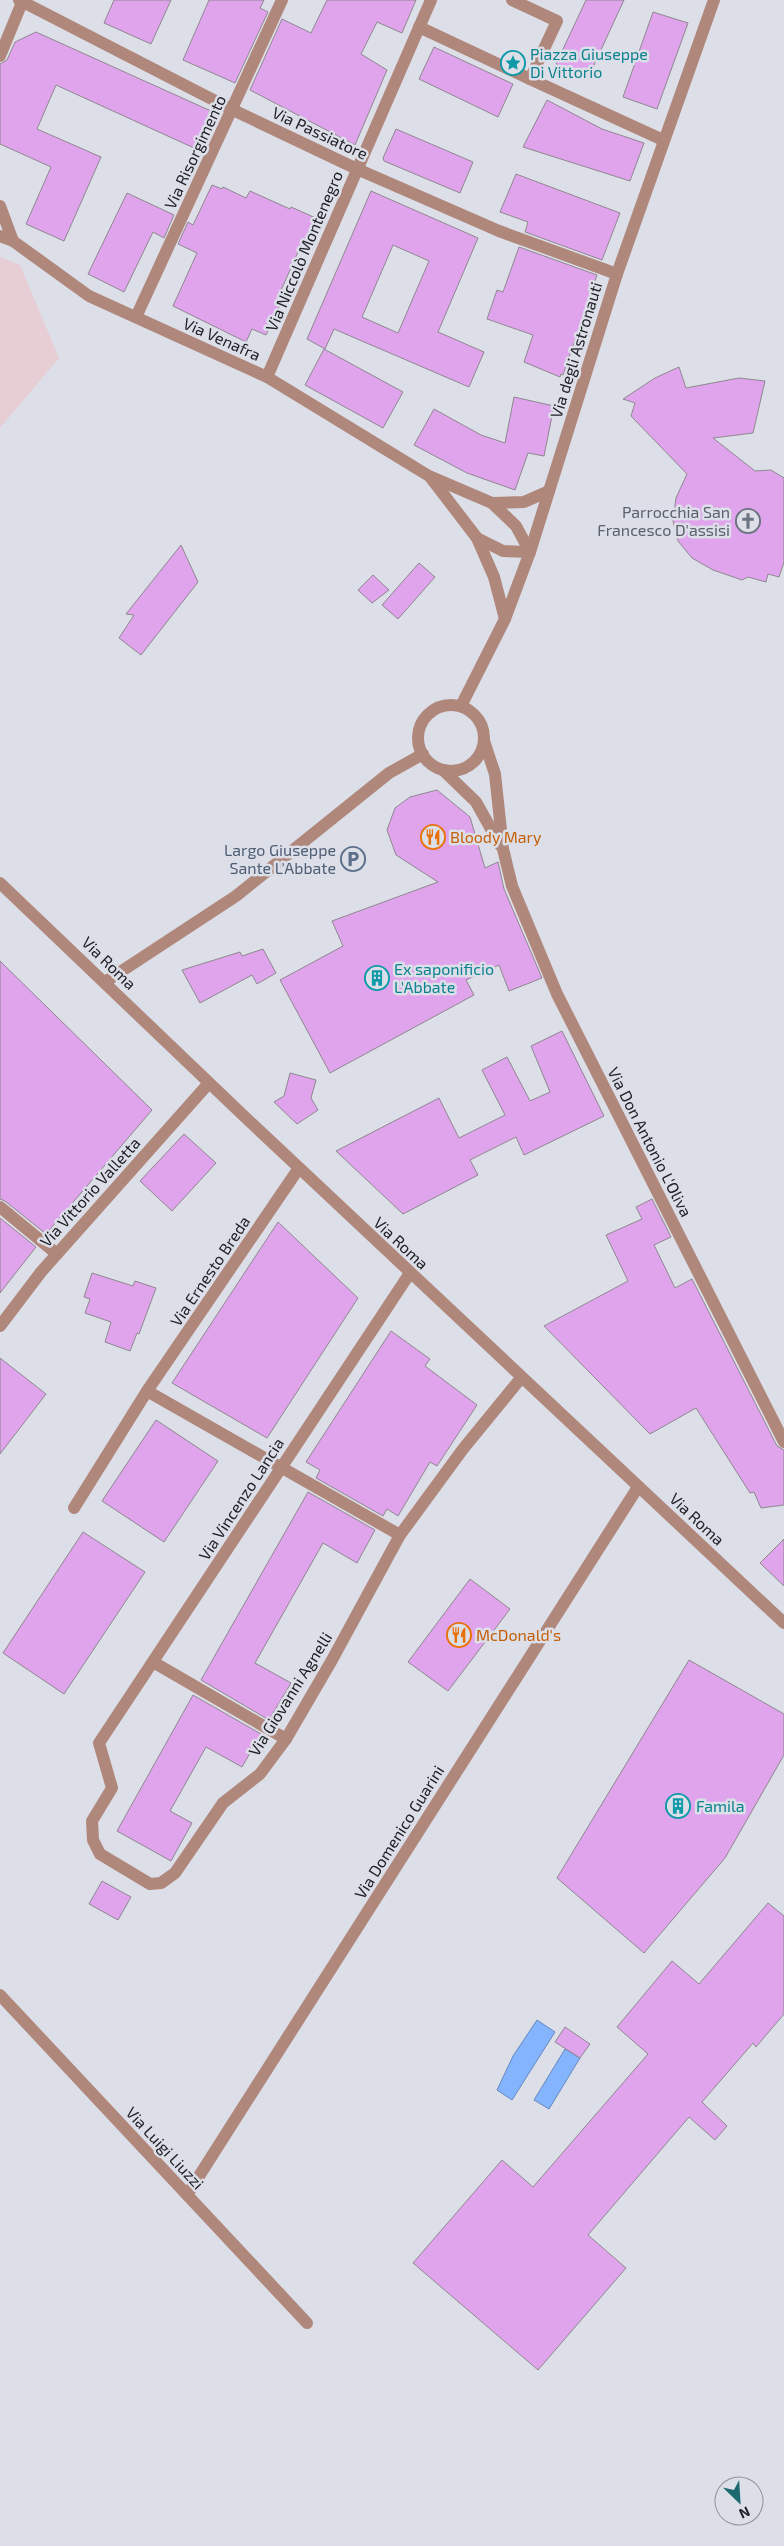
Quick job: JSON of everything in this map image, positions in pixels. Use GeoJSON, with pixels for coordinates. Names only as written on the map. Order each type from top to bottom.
{"type":"FeatureCollection","features":[{"type":"Feature","properties":{"kind":"street","name":"Via Passiatore"},"geometry":{"type":"LineString","coordinates":[[21,0],[233,110],[357,169],[499,231],[617,274]]}},
{"type":"Feature","properties":{"kind":"street"},"geometry":{"type":"LineString","coordinates":[[0,56],[21,0]]}},
{"type":"Feature","properties":{"kind":"street","name":"Via Risorgimento"},"geometry":{"type":"LineString","coordinates":[[136,317],[233,110],[282,0]]}},
{"type":"Feature","properties":{"kind":"street","name":"Via Niccolò Montenegro"},"geometry":{"type":"LineString","coordinates":[[267,376],[431,0]]}},
{"type":"Feature","properties":{"kind":"street"},"geometry":{"type":"LineString","coordinates":[[512,0],[557,21],[530,79]]}},
{"type":"Feature","properties":{"kind":"street","name":"Via degli Astronauti"},"geometry":{"type":"LineString","coordinates":[[461,706],[505,620],[530,552],[617,274],[714,0]]}},
{"type":"Feature","properties":{"kind":"street"},"geometry":{"type":"LineString","coordinates":[[419,27],[663,140]]}},
{"type":"Feature","properties":{"kind":"street"},"geometry":{"type":"LineString","coordinates":[[0,206],[13,241]]}},
{"type":"Feature","properties":{"kind":"street","name":"Via Venafra"},"geometry":{"type":"LineString","coordinates":[[0,236],[13,241],[89,296],[267,376],[429,476],[492,503],[516,526],[530,552]]}},
{"type":"Feature","properties":{"kind":"street","name":"Via Venafra"},"geometry":{"type":"LineString","coordinates":[[429,476],[477,538],[494,577],[505,620]]}},
{"type":"Feature","properties":{"kind":"street","name":"Via Venafra"},"geometry":{"type":"LineString","coordinates":[[492,503],[524,502],[549,491]]}},
{"type":"Feature","properties":{"kind":"street","name":"Via Venafra"},"geometry":{"type":"LineString","coordinates":[[477,538],[503,551],[530,552]]}},
{"type":"Feature","properties":{"kind":"street"},"geometry":{"type":"LineString","coordinates":[[461,706],[469,710],[482,724],[484,741],[481,752],[465,768],[443,770],[435,766],[423,754],[419,744],[419,732],[422,722],[439,707],[461,706]]}},
{"type":"Feature","properties":{"kind":"street","name":"Via Don Antonio L'Oliva"},"geometry":{"type":"LineString","coordinates":[[484,741],[496,774],[503,849],[512,886],[557,994],[784,1442]]}},
{"type":"Feature","properties":{"kind":"street"},"geometry":{"type":"LineString","coordinates":[[105,982],[236,896],[389,773],[423,754]]}},
{"type":"Feature","properties":{"kind":"street","name":"Via Don Antonio L'Oliva"},"geometry":{"type":"LineString","coordinates":[[443,770],[476,802],[503,849]]}},
{"type":"Feature","properties":{"kind":"street","name":"Via Roma"},"geometry":{"type":"LineString","coordinates":[[0,883],[521,1378],[784,1622]]}},
{"type":"Feature","properties":{"kind":"street","name":"Via Vittorio Valletta"},"geometry":{"type":"LineString","coordinates":[[0,1326],[56,1254],[209,1083]]}},
{"type":"Feature","properties":{"kind":"street","name":"Via Ernesto Breda"},"geometry":{"type":"LineString","coordinates":[[74,1508],[147,1391],[299,1168]]}},
{"type":"Feature","properties":{"kind":"street"},"geometry":{"type":"LineString","coordinates":[[0,1207],[56,1254]]}},
{"type":"Feature","properties":{"kind":"street","name":"Via Vincenzo Lancia"},"geometry":{"type":"LineString","coordinates":[[99,1743],[410,1273]]}},
{"type":"Feature","properties":{"kind":"street","name":"Via Giovanni Agnelli"},"geometry":{"type":"LineString","coordinates":[[99,1743],[112,1788],[92,1821],[93,1840],[100,1854],[150,1884],[161,1883],[175,1873],[223,1803],[260,1774],[286,1739],[332,1660],[400,1535],[463,1449],[521,1378]]}},
{"type":"Feature","properties":{"kind":"street"},"geometry":{"type":"LineString","coordinates":[[147,1391],[400,1535]]}},
{"type":"Feature","properties":{"kind":"street","name":"Via Domenico Guarini"},"geometry":{"type":"LineString","coordinates":[[187,2195],[638,1487]]}},
{"type":"Feature","properties":{"kind":"street"},"geometry":{"type":"LineString","coordinates":[[153,1662],[286,1739]]}},
{"type":"Feature","properties":{"kind":"street","name":"Via Luigi Liuzzi"},"geometry":{"type":"LineString","coordinates":[[0,1995],[306,2323]]}},
{"type":"Feature","properties":{"kind":"shaded area"},"geometry":{"type":"Polygon","coordinates":[[[0,257],[20,265],[59,358],[0,428],[0,257]]]}},
{"type":"Feature","properties":{"kind":"water"},"geometry":{"type":"Polygon","coordinates":[[[537,2020],[555,2032],[512,2100],[497,2090],[513,2056],[537,2020]]]}},
{"type":"Feature","properties":{"kind":"water"},"geometry":{"type":"Polygon","coordinates":[[[565,2049],[580,2058],[549,2109],[534,2100],[565,2049]]]}},
{"type":"Feature","properties":{"kind":"building"},"geometry":{"type":"Polygon","coordinates":[[[114,0],[171,0],[151,44],[104,23],[114,0]]]}},
{"type":"Feature","properties":{"kind":"building"},"geometry":{"type":"Polygon","coordinates":[[[209,0],[264,0],[260,8],[268,12],[235,83],[183,60],[209,0]]]}},
{"type":"Feature","properties":{"kind":"building"},"geometry":{"type":"Polygon","coordinates":[[[327,0],[416,0],[402,33],[377,22],[361,54],[387,70],[355,145],[250,90],[282,19],[311,33],[327,0]]]}},
{"type":"Feature","properties":{"kind":"building"},"geometry":{"type":"Polygon","coordinates":[[[586,0],[624,0],[588,78],[556,64],[586,0]]]}},
{"type":"Feature","properties":{"kind":"building"},"geometry":{"type":"Polygon","coordinates":[[[653,12],[688,23],[657,109],[623,97],[653,12]]]}},
{"type":"Feature","properties":{"kind":"building"},"geometry":{"type":"Polygon","coordinates":[[[36,32],[211,111],[194,148],[56,85],[37,129],[101,157],[64,241],[26,224],[51,167],[0,144],[0,64],[7,60],[15,42],[36,32]]]}},
{"type":"Feature","properties":{"kind":"building"},"geometry":{"type":"Polygon","coordinates":[[[434,47],[513,84],[498,117],[419,79],[434,47]]]}},
{"type":"Feature","properties":{"kind":"building"},"geometry":{"type":"Polygon","coordinates":[[[547,100],[602,129],[644,143],[630,181],[523,147],[547,100]]]}},
{"type":"Feature","properties":{"kind":"building"},"geometry":{"type":"Polygon","coordinates":[[[396,129],[473,162],[460,193],[384,161],[383,158],[396,129]]]}},
{"type":"Feature","properties":{"kind":"building"},"geometry":{"type":"Polygon","coordinates":[[[516,174],[620,213],[602,260],[525,232],[528,222],[500,212],[516,174]]]}},
{"type":"Feature","properties":{"kind":"building"},"geometry":{"type":"Polygon","coordinates":[[[212,185],[222,189],[223,187],[246,198],[250,191],[318,219],[309,240],[306,239],[301,250],[299,250],[278,297],[283,299],[266,335],[252,329],[246,342],[173,306],[197,253],[178,244],[188,222],[193,225],[212,185]]]}},
{"type":"Feature","properties":{"kind":"building"},"geometry":{"type":"Polygon","coordinates":[[[371,191],[478,238],[438,332],[484,352],[469,387],[334,329],[325,349],[307,339],[371,191]],[[393,245],[362,317],[398,333],[429,261],[393,245]]]}},
{"type":"Feature","properties":{"kind":"building"},"geometry":{"type":"Polygon","coordinates":[[[127,193],[174,215],[164,238],[153,232],[124,292],[88,274],[127,193]]]}},
{"type":"Feature","properties":{"kind":"building"},"geometry":{"type":"Polygon","coordinates":[[[519,247],[597,275],[563,375],[561,374],[560,377],[524,362],[533,335],[487,319],[497,290],[503,292],[519,247]]]}},
{"type":"Feature","properties":{"kind":"building"},"geometry":{"type":"Polygon","coordinates":[[[324,349],[403,392],[383,428],[305,385],[324,349]]]}},
{"type":"Feature","properties":{"kind":"building"},"geometry":{"type":"Polygon","coordinates":[[[679,367],[686,388],[739,378],[765,381],[753,433],[713,438],[755,471],[771,470],[784,478],[784,562],[779,577],[768,574],[766,582],[748,577],[742,580],[713,570],[692,558],[678,541],[673,521],[676,498],[687,474],[631,416],[635,403],[623,399],[655,378],[679,367]]]}},
{"type":"Feature","properties":{"kind":"building"},"geometry":{"type":"Polygon","coordinates":[[[514,397],[554,406],[544,456],[528,453],[515,490],[467,473],[414,445],[434,409],[481,435],[505,443],[514,397]]]}},
{"type":"Feature","properties":{"kind":"building"},"geometry":{"type":"Polygon","coordinates":[[[181,545],[198,582],[141,655],[119,638],[134,615],[126,614],[181,545]]]}},
{"type":"Feature","properties":{"kind":"building"},"geometry":{"type":"Polygon","coordinates":[[[419,563],[435,577],[398,619],[382,605],[419,563]]]}},
{"type":"Feature","properties":{"kind":"building"},"geometry":{"type":"Polygon","coordinates":[[[373,575],[389,590],[372,603],[358,590],[373,575]]]}},
{"type":"Feature","properties":{"kind":"building","name":"Ex saponificio L'Abbate"},"geometry":{"type":"Polygon","coordinates":[[[437,790],[470,817],[485,868],[498,862],[504,889],[542,978],[509,991],[499,965],[466,980],[474,995],[330,1073],[280,980],[343,946],[332,921],[438,882],[396,855],[387,830],[395,808],[410,797],[437,790]]]}},
{"type":"Feature","properties":{"kind":"building"},"geometry":{"type":"Polygon","coordinates":[[[263,949],[276,973],[257,984],[252,975],[200,1003],[182,970],[240,952],[242,956],[263,949]]]}},
{"type":"Feature","properties":{"kind":"building"},"geometry":{"type":"Polygon","coordinates":[[[0,961],[152,1110],[46,1234],[0,1199],[0,961]]]}},
{"type":"Feature","properties":{"kind":"building"},"geometry":{"type":"Polygon","coordinates":[[[562,1031],[604,1116],[524,1155],[516,1137],[470,1160],[478,1175],[403,1214],[336,1151],[439,1098],[459,1138],[505,1115],[482,1070],[507,1057],[530,1101],[550,1092],[531,1046],[562,1031]]]}},
{"type":"Feature","properties":{"kind":"building"},"geometry":{"type":"Polygon","coordinates":[[[290,1073],[316,1080],[311,1098],[318,1110],[297,1124],[274,1102],[284,1096],[290,1073]]]}},
{"type":"Feature","properties":{"kind":"building"},"geometry":{"type":"Polygon","coordinates":[[[184,1134],[216,1163],[172,1211],[140,1181],[184,1134]]]}},
{"type":"Feature","properties":{"kind":"building"},"geometry":{"type":"Polygon","coordinates":[[[652,1199],[671,1237],[654,1245],[675,1288],[692,1279],[777,1446],[784,1450],[784,1505],[761,1508],[754,1492],[750,1493],[696,1408],[650,1434],[544,1326],[628,1281],[606,1235],[642,1219],[636,1207],[652,1199]]]}},
{"type":"Feature","properties":{"kind":"building"},"geometry":{"type":"Polygon","coordinates":[[[0,1218],[36,1247],[0,1293],[0,1218]]]}},
{"type":"Feature","properties":{"kind":"building"},"geometry":{"type":"Polygon","coordinates":[[[278,1222],[358,1298],[267,1438],[172,1383],[278,1222]]]}},
{"type":"Feature","properties":{"kind":"building"},"geometry":{"type":"Polygon","coordinates":[[[92,1273],[133,1286],[135,1281],[156,1288],[139,1334],[137,1333],[130,1351],[105,1342],[111,1322],[85,1313],[90,1299],[84,1297],[92,1273]]]}},
{"type":"Feature","properties":{"kind":"building"},"geometry":{"type":"Polygon","coordinates":[[[391,1331],[430,1359],[425,1366],[477,1405],[437,1466],[430,1462],[398,1516],[387,1509],[383,1516],[316,1478],[320,1470],[306,1462],[391,1331]]]}},
{"type":"Feature","properties":{"kind":"building"},"geometry":{"type":"Polygon","coordinates":[[[0,1358],[46,1394],[0,1454],[0,1358]]]}},
{"type":"Feature","properties":{"kind":"building"},"geometry":{"type":"Polygon","coordinates":[[[156,1420],[218,1461],[164,1542],[102,1501],[156,1420]]]}},
{"type":"Feature","properties":{"kind":"building"},"geometry":{"type":"Polygon","coordinates":[[[308,1492],[375,1530],[357,1563],[323,1543],[255,1663],[291,1683],[269,1720],[201,1680],[308,1492]]]}},
{"type":"Feature","properties":{"kind":"building"},"geometry":{"type":"Polygon","coordinates":[[[83,1532],[145,1572],[64,1694],[3,1653],[83,1532]]]}},
{"type":"Feature","properties":{"kind":"building"},"geometry":{"type":"Polygon","coordinates":[[[784,1539],[784,1586],[760,1563],[784,1539]]]}},
{"type":"Feature","properties":{"kind":"building","name":"McDonald's"},"geometry":{"type":"Polygon","coordinates":[[[470,1579],[510,1609],[448,1691],[408,1662],[470,1579]]]}},
{"type":"Feature","properties":{"kind":"building","name":"Famila"},"geometry":{"type":"Polygon","coordinates":[[[689,1660],[784,1714],[784,1755],[725,1858],[644,1953],[557,1878],[689,1660]]]}},
{"type":"Feature","properties":{"kind":"building"},"geometry":{"type":"Polygon","coordinates":[[[193,1695],[261,1734],[242,1767],[206,1747],[170,1811],[192,1823],[171,1861],[117,1831],[193,1695]]]}},
{"type":"Feature","properties":{"kind":"building"},"geometry":{"type":"Polygon","coordinates":[[[102,1881],[131,1897],[118,1920],[89,1904],[102,1881]]]}},
{"type":"Feature","properties":{"kind":"building"},"geometry":{"type":"Polygon","coordinates":[[[768,1903],[784,1916],[784,2014],[756,2047],[753,2043],[702,2102],[727,2126],[715,2140],[689,2117],[588,2235],[626,2268],[538,2370],[413,2263],[502,2160],[533,2187],[648,2054],[617,2027],[672,1961],[699,1984],[768,1903]]]}},
{"type":"Feature","properties":{"kind":"building"},"geometry":{"type":"Polygon","coordinates":[[[565,2027],[590,2044],[580,2058],[555,2042],[565,2027]]]}},
{"type":"Feature","properties":{"kind":"place","name":"Piazza Giuseppe Di Vittorio"},"geometry":{"type":"Point","coordinates":[513,63]}},
{"type":"Feature","properties":{"kind":"place","name":"Parrocchia San Francesco D'assisi"},"geometry":{"type":"Point","coordinates":[748,521]}},
{"type":"Feature","properties":{"kind":"place","name":"Bloody Mary"},"geometry":{"type":"Point","coordinates":[433,837]}},
{"type":"Feature","properties":{"kind":"place","name":"Largo Giuseppe Sante L'Abbate"},"geometry":{"type":"Point","coordinates":[353,859]}},
{"type":"Feature","properties":{"kind":"place","name":"Ex saponificio L'Abbate"},"geometry":{"type":"Point","coordinates":[377,978]}},
{"type":"Feature","properties":{"kind":"place","name":"McDonald's"},"geometry":{"type":"Point","coordinates":[459,1635]}},
{"type":"Feature","properties":{"kind":"place","name":"Famila"},"geometry":{"type":"Point","coordinates":[678,1806]}}]}
